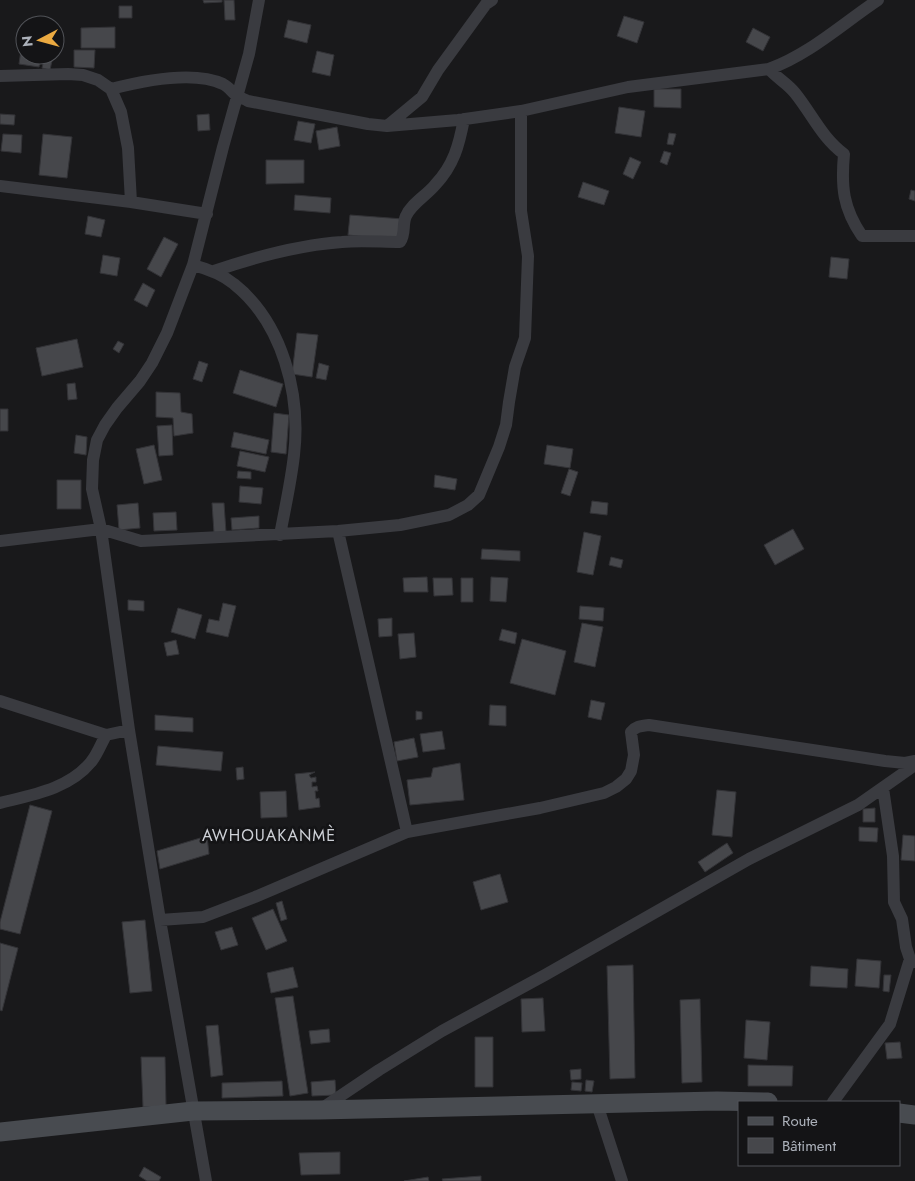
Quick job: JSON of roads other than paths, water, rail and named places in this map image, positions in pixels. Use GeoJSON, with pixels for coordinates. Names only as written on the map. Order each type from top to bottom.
{"type":"FeatureCollection","features":[{"type":"Feature","properties":{"kind":"main road"},"geometry":{"type":"LineString","coordinates":[[0,1132],[193,1111],[738,1101]]}},
{"type":"Feature","properties":{"kind":"main road"},"geometry":{"type":"LineString","coordinates":[[900,1113],[915,1114]]}},
{"type":"Feature","properties":{"kind":"street"},"geometry":{"type":"LineString","coordinates":[[206,1181],[129,730],[101,528],[92,489],[93,460],[97,440],[117,408],[140,381],[152,363],[167,332],[193,265],[223,146],[249,54],[259,0]]}},
{"type":"Feature","properties":{"kind":"street"},"geometry":{"type":"LineString","coordinates":[[387,126],[422,97],[449,54],[486,4],[492,0]]}},
{"type":"Feature","properties":{"kind":"street"},"geometry":{"type":"LineString","coordinates":[[111,89],[153,81],[194,78],[222,83],[237,96],[260,103],[368,124],[387,126],[464,119],[521,111],[628,87],[769,69],[787,63],[807,51],[878,0]]}},
{"type":"Feature","properties":{"kind":"street"},"geometry":{"type":"LineString","coordinates":[[769,69],[793,91],[808,110],[822,134],[844,154],[842,176],[845,199],[851,219],[862,236],[915,236]]}},
{"type":"Feature","properties":{"kind":"street"},"geometry":{"type":"LineString","coordinates":[[0,76],[83,75],[98,80],[111,89],[121,112],[128,148],[131,202]]}},
{"type":"Feature","properties":{"kind":"street"},"geometry":{"type":"LineString","coordinates":[[0,541],[101,528],[141,541],[400,526],[449,515],[468,505],[479,495],[490,472],[506,425],[508,402],[516,367],[526,338],[528,256],[522,211],[521,111]]}},
{"type":"Feature","properties":{"kind":"street"},"geometry":{"type":"LineString","coordinates":[[214,271],[252,258],[311,246],[344,242],[400,242],[403,238],[406,216],[451,166],[464,119]]}},
{"type":"Feature","properties":{"kind":"street"},"geometry":{"type":"LineString","coordinates":[[0,186],[131,202],[207,214]]}},
{"type":"Feature","properties":{"kind":"street"},"geometry":{"type":"LineString","coordinates":[[193,265],[214,271],[234,284],[252,302],[269,324],[281,349],[287,372],[295,424],[294,455],[280,534]]}},
{"type":"Feature","properties":{"kind":"street"},"geometry":{"type":"LineString","coordinates":[[338,530],[407,832]]}},
{"type":"Feature","properties":{"kind":"street"},"geometry":{"type":"LineString","coordinates":[[0,701],[106,735],[129,730]]}},
{"type":"Feature","properties":{"kind":"street"},"geometry":{"type":"LineString","coordinates":[[160,920],[203,917],[256,897],[407,832],[540,808],[604,793],[626,779],[631,771],[634,755],[631,732],[640,726],[649,725],[886,761],[905,763],[915,761]]}},
{"type":"Feature","properties":{"kind":"street"},"geometry":{"type":"LineString","coordinates":[[0,802],[39,793],[71,780],[91,762],[106,735]]}},
{"type":"Feature","properties":{"kind":"street"},"geometry":{"type":"LineString","coordinates":[[319,1110],[442,1031],[554,970],[749,859],[858,805],[915,765]]}},
{"type":"Feature","properties":{"kind":"street"},"geometry":{"type":"LineString","coordinates":[[834,1101],[890,1024],[913,961],[906,947],[902,919],[894,902],[892,856],[883,788]]}},
{"type":"Feature","properties":{"kind":"street"},"geometry":{"type":"LineString","coordinates":[[597,1104],[622,1181]]}},
{"type":"Feature","properties":{"kind":"district","name":"AWHOUAKANMÈ"},"geometry":{"type":"Point","coordinates":[269,835]}}]}
